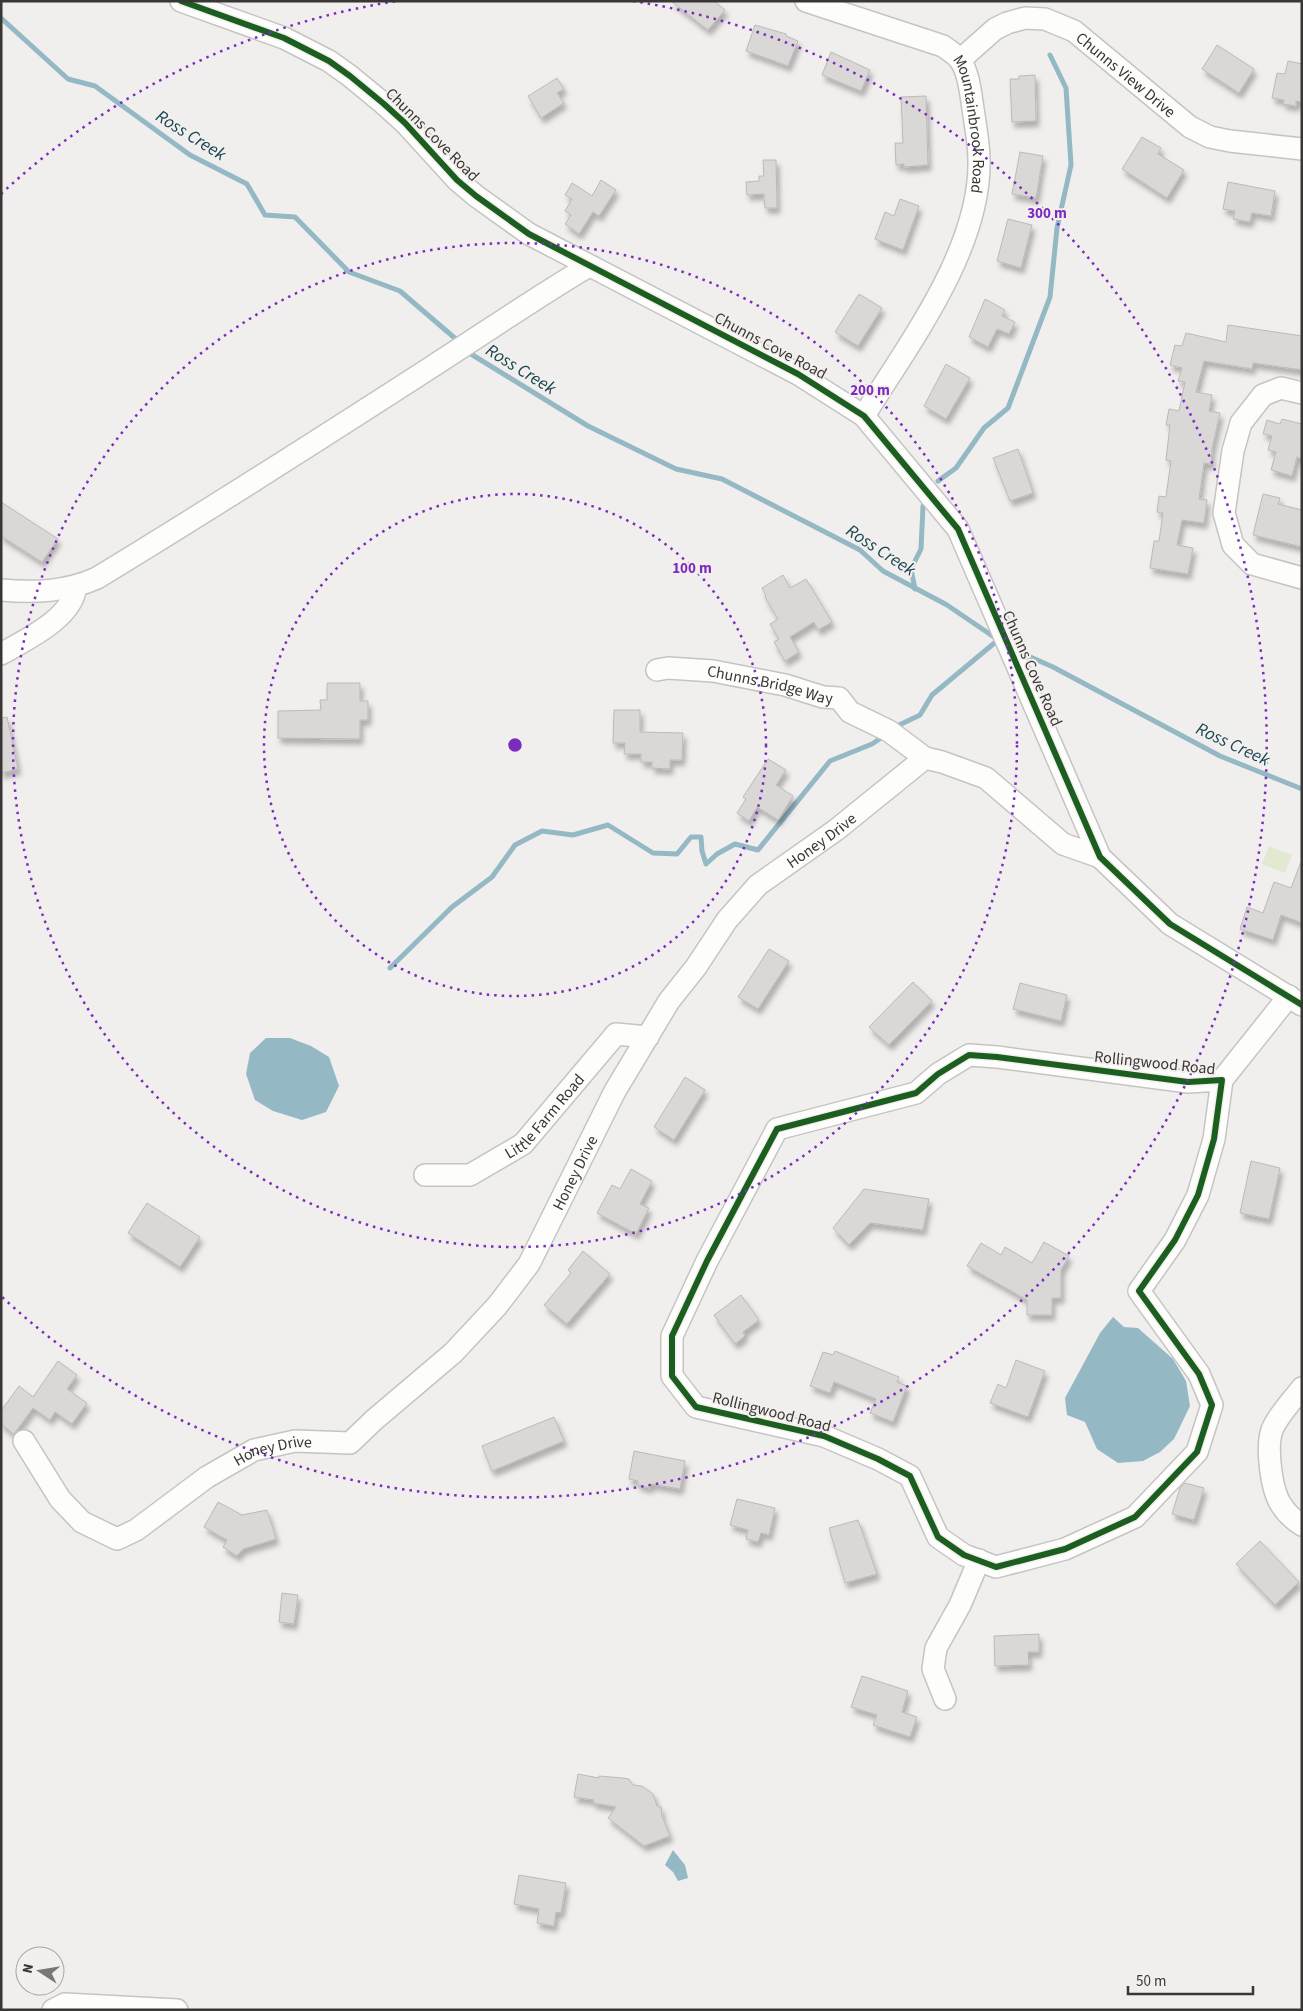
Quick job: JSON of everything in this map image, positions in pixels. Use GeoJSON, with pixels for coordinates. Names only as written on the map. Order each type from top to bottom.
{"type":"FeatureCollection","features":[{"type":"Feature","properties":{"kind":"street","name":"Chunns Cove Road"},"geometry":{"type":"LineString","coordinates":[[181,1],[284,38],[328,61],[350,76],[384,104],[457,180],[490,207],[529,234],[798,374],[864,416],[958,529],[1100,857],[1170,924],[1296,1000]]}},
{"type":"Feature","properties":{"kind":"street","name":"Mountainbrook Road"},"geometry":{"type":"LineString","coordinates":[[806,1],[943,46],[960,60],[969,85],[979,162],[970,218],[954,267],[864,416]]}},
{"type":"Feature","properties":{"kind":"street","name":"Chunns View Drive"},"geometry":{"type":"LineString","coordinates":[[960,60],[995,29],[1026,10],[1074,31],[1190,126],[1210,137],[1302,149]]}},
{"type":"Feature","properties":{"kind":"street"},"geometry":{"type":"LineString","coordinates":[[1,590],[27,592],[76,586],[97,578],[225,500],[442,361],[515,311],[589,266]]}},
{"type":"Feature","properties":{"kind":"street"},"geometry":{"type":"LineString","coordinates":[[1302,392],[1281,388],[1263,395],[1242,423],[1233,450],[1224,513],[1234,545],[1252,564],[1302,578]]}},
{"type":"Feature","properties":{"kind":"street"},"geometry":{"type":"LineString","coordinates":[[1,654],[50,625],[75,596],[76,586]]}},
{"type":"Feature","properties":{"kind":"street","name":"Chunns Bridge Way"},"geometry":{"type":"LineString","coordinates":[[657,670],[668,668],[713,671],[785,686],[824,697],[839,698],[850,712],[888,731],[925,758]]}},
{"type":"Feature","properties":{"kind":"street"},"geometry":{"type":"LineString","coordinates":[[925,758],[986,778],[1063,844],[1100,857]]}},
{"type":"Feature","properties":{"kind":"street","name":"Honey Drive"},"geometry":{"type":"LineString","coordinates":[[24,1441],[60,1499],[82,1522],[117,1539],[136,1530],[207,1477],[254,1450],[295,1441],[350,1443],[374,1420],[453,1353],[497,1306],[529,1264],[616,1091],[669,1001],[696,967],[727,920],[758,885],[836,830],[925,758]]}},
{"type":"Feature","properties":{"kind":"street","name":"Rollingwood Road"},"geometry":{"type":"LineString","coordinates":[[1222,1080],[1188,1082],[998,1057],[969,1055],[938,1074],[916,1093],[777,1128],[707,1261],[672,1336],[672,1376],[696,1407],[824,1436],[910,1476],[938,1537],[964,1555],[996,1567],[1065,1549],[1135,1517],[1198,1452],[1212,1405],[1199,1374],[1140,1291],[1175,1240],[1198,1195],[1214,1138],[1222,1080],[1296,1000]]}},
{"type":"Feature","properties":{"kind":"street","name":"Little Farm Road"},"geometry":{"type":"LineString","coordinates":[[425,1175],[470,1175],[523,1144],[616,1034],[648,1037]]}},
{"type":"Feature","properties":{"kind":"street"},"geometry":{"type":"LineString","coordinates":[[1302,1388],[1284,1410],[1272,1430],[1270,1451],[1274,1490],[1281,1506],[1302,1525]]}},
{"type":"Feature","properties":{"kind":"street"},"geometry":{"type":"LineString","coordinates":[[945,1699],[933,1669],[936,1648],[960,1605],[979,1560]]}},
{"type":"Feature","properties":{"kind":"street"},"geometry":{"type":"LineString","coordinates":[[53,2010],[65,2004],[177,2010]]}},
{"type":"Feature","properties":{"kind":"green space"},"geometry":{"type":"Polygon","coordinates":[[[1269,846],[1292,855],[1285,873],[1262,864],[1269,846]]]}},
{"type":"Feature","properties":{"kind":"water"},"geometry":{"type":"Polygon","coordinates":[[[266,1038],[290,1038],[311,1046],[329,1057],[339,1086],[326,1112],[302,1120],[273,1111],[255,1100],[246,1074],[250,1053],[266,1038]]]}},
{"type":"Feature","properties":{"kind":"water"},"geometry":{"type":"Polygon","coordinates":[[[1113,1317],[1124,1327],[1138,1328],[1173,1359],[1186,1381],[1190,1406],[1174,1439],[1160,1452],[1143,1461],[1118,1463],[1097,1449],[1085,1422],[1067,1415],[1065,1398],[1100,1333],[1113,1317]]]}},
{"type":"Feature","properties":{"kind":"water"},"geometry":{"type":"Polygon","coordinates":[[[673,1850],[685,1865],[688,1878],[678,1881],[673,1872],[665,1865],[673,1850]]]}},
{"type":"Feature","properties":{"kind":"building"},"geometry":{"type":"Polygon","coordinates":[[[671,1],[714,1],[725,10],[708,30],[671,1]]]}},
{"type":"Feature","properties":{"kind":"building"},"geometry":{"type":"Polygon","coordinates":[[[755,25],[786,34],[786,36],[798,41],[788,66],[746,51],[755,25]]]}},
{"type":"Feature","properties":{"kind":"building"},"geometry":{"type":"Polygon","coordinates":[[[1217,45],[1254,69],[1239,93],[1202,69],[1217,45]]]}},
{"type":"Feature","properties":{"kind":"building"},"geometry":{"type":"Polygon","coordinates":[[[831,52],[870,70],[861,91],[822,75],[831,52]]]}},
{"type":"Feature","properties":{"kind":"building"},"geometry":{"type":"Polygon","coordinates":[[[1288,61],[1302,64],[1302,102],[1296,101],[1296,106],[1283,104],[1284,100],[1272,98],[1277,73],[1285,74],[1288,61]]]}},
{"type":"Feature","properties":{"kind":"building"},"geometry":{"type":"Polygon","coordinates":[[[1035,75],[1036,121],[1012,122],[1010,79],[1019,79],[1019,76],[1035,75]]]}},
{"type":"Feature","properties":{"kind":"building"},"geometry":{"type":"Polygon","coordinates":[[[557,78],[564,89],[557,93],[564,103],[541,118],[528,96],[557,78]]]}},
{"type":"Feature","properties":{"kind":"building"},"geometry":{"type":"Polygon","coordinates":[[[926,96],[928,165],[904,167],[904,164],[896,165],[895,143],[903,143],[901,97],[926,96]]]}},
{"type":"Feature","properties":{"kind":"building"},"geometry":{"type":"Polygon","coordinates":[[[1142,137],[1161,148],[1158,154],[1184,170],[1167,198],[1122,169],[1142,137]]]}},
{"type":"Feature","properties":{"kind":"building"},"geometry":{"type":"Polygon","coordinates":[[[1020,152],[1043,156],[1036,198],[1012,194],[1020,152]]]}},
{"type":"Feature","properties":{"kind":"building"},"geometry":{"type":"Polygon","coordinates":[[[763,160],[776,160],[777,208],[765,208],[764,194],[747,195],[746,182],[759,181],[759,176],[764,176],[763,160]]]}},
{"type":"Feature","properties":{"kind":"building"},"geometry":{"type":"Polygon","coordinates":[[[601,180],[616,190],[599,216],[593,212],[579,234],[565,224],[571,215],[565,211],[572,199],[565,195],[572,183],[592,196],[601,180]]]}},
{"type":"Feature","properties":{"kind":"building"},"geometry":{"type":"Polygon","coordinates":[[[1228,182],[1275,191],[1271,216],[1252,213],[1250,222],[1233,219],[1235,211],[1223,209],[1228,182]]]}},
{"type":"Feature","properties":{"kind":"building"},"geometry":{"type":"Polygon","coordinates":[[[900,199],[919,206],[903,250],[875,239],[885,212],[894,216],[900,199]]]}},
{"type":"Feature","properties":{"kind":"building"},"geometry":{"type":"Polygon","coordinates":[[[1008,219],[1032,225],[1021,268],[997,261],[1008,219]]]}},
{"type":"Feature","properties":{"kind":"building"},"geometry":{"type":"Polygon","coordinates":[[[859,294],[882,308],[858,346],[835,332],[859,294]]]}},
{"type":"Feature","properties":{"kind":"building"},"geometry":{"type":"Polygon","coordinates":[[[985,299],[1005,310],[1002,316],[1015,322],[1009,334],[997,329],[988,347],[969,337],[985,299]]]}},
{"type":"Feature","properties":{"kind":"building"},"geometry":{"type":"Polygon","coordinates":[[[1228,325],[1302,336],[1302,370],[1253,363],[1252,369],[1204,361],[1196,392],[1212,395],[1209,411],[1220,413],[1212,449],[1211,464],[1204,463],[1199,499],[1207,500],[1204,523],[1182,520],[1177,545],[1193,548],[1188,574],[1150,568],[1154,541],[1159,541],[1163,513],[1157,512],[1159,496],[1166,497],[1171,461],[1166,460],[1170,425],[1166,425],[1169,409],[1179,411],[1185,382],[1178,381],[1182,368],[1170,365],[1175,345],[1182,346],[1186,333],[1226,342],[1228,325]]]}},
{"type":"Feature","properties":{"kind":"building"},"geometry":{"type":"Polygon","coordinates":[[[946,364],[970,378],[946,419],[924,406],[946,364]]]}},
{"type":"Feature","properties":{"kind":"building"},"geometry":{"type":"Polygon","coordinates":[[[1282,419],[1302,424],[1302,459],[1297,457],[1292,476],[1271,470],[1276,452],[1268,450],[1272,436],[1263,434],[1267,420],[1280,424],[1282,419]]]}},
{"type":"Feature","properties":{"kind":"building"},"geometry":{"type":"Polygon","coordinates":[[[1018,449],[1033,493],[1010,501],[993,458],[1018,449]]]}},
{"type":"Feature","properties":{"kind":"building"},"geometry":{"type":"Polygon","coordinates":[[[1263,494],[1280,498],[1278,504],[1302,510],[1302,547],[1253,535],[1263,494]]]}},
{"type":"Feature","properties":{"kind":"building"},"geometry":{"type":"Polygon","coordinates":[[[1,502],[58,539],[42,562],[1,536],[1,502]]]}},
{"type":"Feature","properties":{"kind":"building"},"geometry":{"type":"Polygon","coordinates":[[[783,575],[790,588],[806,579],[832,622],[818,630],[814,622],[790,637],[799,652],[785,661],[774,642],[779,639],[770,624],[778,619],[762,588],[783,575]]]}},
{"type":"Feature","properties":{"kind":"building"},"geometry":{"type":"Polygon","coordinates":[[[327,683],[360,683],[360,701],[368,701],[368,720],[360,720],[360,739],[278,738],[278,711],[321,710],[320,700],[327,700],[327,683]]]}},
{"type":"Feature","properties":{"kind":"building"},"geometry":{"type":"Polygon","coordinates":[[[614,710],[640,710],[640,732],[683,733],[682,760],[670,760],[670,769],[652,768],[652,762],[641,762],[641,754],[624,754],[625,743],[613,743],[614,710]]]}},
{"type":"Feature","properties":{"kind":"building"},"geometry":{"type":"Polygon","coordinates":[[[7,717],[18,769],[1,773],[1,718],[7,717]]]}},
{"type":"Feature","properties":{"kind":"building"},"geometry":{"type":"Polygon","coordinates":[[[768,759],[786,770],[776,785],[793,796],[778,820],[757,807],[749,821],[737,813],[746,799],[743,797],[768,759]]]}},
{"type":"Feature","properties":{"kind":"building"},"geometry":{"type":"Polygon","coordinates":[[[1301,862],[1302,923],[1281,915],[1273,940],[1240,929],[1247,907],[1263,913],[1274,882],[1291,888],[1301,862]]]}},
{"type":"Feature","properties":{"kind":"building"},"geometry":{"type":"Polygon","coordinates":[[[769,949],[789,961],[758,1009],[738,997],[769,949]]]}},
{"type":"Feature","properties":{"kind":"building"},"geometry":{"type":"Polygon","coordinates":[[[913,982],[932,1001],[889,1045],[869,1027],[913,982]]]}},
{"type":"Feature","properties":{"kind":"building"},"geometry":{"type":"Polygon","coordinates":[[[1020,983],[1067,995],[1061,1021],[1013,1009],[1020,983]]]}},
{"type":"Feature","properties":{"kind":"building"},"geometry":{"type":"Polygon","coordinates":[[[685,1077],[705,1090],[674,1140],[654,1127],[685,1077]]]}},
{"type":"Feature","properties":{"kind":"building"},"geometry":{"type":"Polygon","coordinates":[[[1251,1161],[1280,1168],[1269,1219],[1240,1213],[1251,1161]]]}},
{"type":"Feature","properties":{"kind":"building"},"geometry":{"type":"Polygon","coordinates":[[[631,1169],[652,1181],[640,1204],[649,1208],[636,1234],[597,1213],[612,1185],[620,1189],[631,1169]]]}},
{"type":"Feature","properties":{"kind":"building"},"geometry":{"type":"Polygon","coordinates":[[[864,1189],[929,1199],[923,1230],[870,1223],[849,1245],[833,1228],[864,1189]]]}},
{"type":"Feature","properties":{"kind":"building"},"geometry":{"type":"Polygon","coordinates":[[[147,1203],[200,1237],[180,1267],[128,1233],[147,1203]]]}},
{"type":"Feature","properties":{"kind":"building"},"geometry":{"type":"Polygon","coordinates":[[[1044,1242],[1069,1256],[1061,1270],[1061,1298],[1052,1298],[1052,1315],[1027,1315],[1027,1300],[967,1266],[981,1243],[1001,1255],[1005,1247],[1032,1263],[1044,1242]]]}},
{"type":"Feature","properties":{"kind":"building"},"geometry":{"type":"Polygon","coordinates":[[[583,1251],[610,1274],[567,1324],[544,1305],[571,1273],[568,1270],[583,1251]]]}},
{"type":"Feature","properties":{"kind":"building"},"geometry":{"type":"Polygon","coordinates":[[[741,1295],[759,1320],[743,1332],[745,1336],[735,1344],[714,1315],[741,1295]]]}},
{"type":"Feature","properties":{"kind":"building"},"geometry":{"type":"Polygon","coordinates":[[[835,1351],[899,1377],[897,1382],[907,1386],[893,1422],[870,1413],[876,1399],[834,1382],[830,1393],[810,1386],[823,1352],[833,1355],[835,1351]]]}},
{"type":"Feature","properties":{"kind":"building"},"geometry":{"type":"Polygon","coordinates":[[[1016,1360],[1045,1371],[1028,1417],[990,1403],[998,1384],[1006,1388],[1016,1360]]]}},
{"type":"Feature","properties":{"kind":"building"},"geometry":{"type":"Polygon","coordinates":[[[58,1361],[77,1375],[67,1389],[87,1403],[72,1424],[55,1412],[50,1420],[33,1408],[14,1434],[1,1424],[1,1411],[19,1386],[33,1397],[58,1361]]]}},
{"type":"Feature","properties":{"kind":"building"},"geometry":{"type":"Polygon","coordinates":[[[554,1417],[564,1441],[492,1471],[482,1446],[554,1417]]]}},
{"type":"Feature","properties":{"kind":"building"},"geometry":{"type":"Polygon","coordinates":[[[634,1451],[685,1461],[680,1489],[651,1484],[650,1488],[638,1485],[638,1481],[629,1479],[634,1451]]]}},
{"type":"Feature","properties":{"kind":"building"},"geometry":{"type":"Polygon","coordinates":[[[1185,1483],[1204,1488],[1194,1520],[1172,1514],[1180,1488],[1185,1483]]]}},
{"type":"Feature","properties":{"kind":"building"},"geometry":{"type":"Polygon","coordinates":[[[737,1499],[775,1508],[769,1535],[761,1533],[758,1542],[746,1539],[748,1530],[730,1525],[737,1499]]]}},
{"type":"Feature","properties":{"kind":"building"},"geometry":{"type":"Polygon","coordinates":[[[218,1502],[242,1515],[267,1510],[276,1539],[243,1549],[237,1556],[223,1547],[227,1540],[204,1527],[218,1502]]]}},
{"type":"Feature","properties":{"kind":"building"},"geometry":{"type":"Polygon","coordinates":[[[858,1520],[877,1574],[845,1583],[829,1528],[858,1520]]]}},
{"type":"Feature","properties":{"kind":"building"},"geometry":{"type":"Polygon","coordinates":[[[1260,1541],[1299,1582],[1275,1605],[1236,1564],[1260,1541]]]}},
{"type":"Feature","properties":{"kind":"building"},"geometry":{"type":"Polygon","coordinates":[[[282,1593],[298,1595],[294,1624],[279,1622],[282,1593]]]}},
{"type":"Feature","properties":{"kind":"building"},"geometry":{"type":"Polygon","coordinates":[[[1039,1634],[1039,1652],[1028,1652],[1029,1665],[995,1666],[994,1636],[1039,1634]]]}},
{"type":"Feature","properties":{"kind":"building"},"geometry":{"type":"Polygon","coordinates":[[[862,1676],[908,1691],[902,1712],[917,1717],[910,1737],[873,1725],[877,1715],[851,1707],[862,1676]]]}},
{"type":"Feature","properties":{"kind":"building"},"geometry":{"type":"Polygon","coordinates":[[[578,1774],[599,1778],[599,1776],[629,1779],[633,1785],[642,1786],[653,1794],[657,1806],[661,1807],[662,1816],[670,1836],[644,1846],[608,1818],[616,1807],[593,1803],[594,1800],[574,1797],[578,1774]]]}},
{"type":"Feature","properties":{"kind":"building"},"geometry":{"type":"Polygon","coordinates":[[[519,1875],[566,1883],[561,1913],[556,1912],[554,1926],[537,1923],[539,1909],[514,1904],[519,1875]]]}},
{"type":"Feature","properties":{"kind":"waterway","name":"Ross Creek"},"geometry":{"type":"LineString","coordinates":[[1,18],[68,79],[95,86],[190,155],[247,184],[265,215],[295,217],[349,272],[400,291],[457,340]]}},
{"type":"Feature","properties":{"kind":"waterway"},"geometry":{"type":"LineString","coordinates":[[938,481],[956,468],[984,428],[1008,408],[1050,297],[1057,228],[1071,165],[1066,88],[1050,55]]}},
{"type":"Feature","properties":{"kind":"waterway","name":"Ross Creek"},"geometry":{"type":"LineString","coordinates":[[471,354],[588,426],[676,469],[722,479],[860,550],[883,571],[947,605],[997,639]]}},
{"type":"Feature","properties":{"kind":"waterway"},"geometry":{"type":"LineString","coordinates":[[915,589],[911,569],[921,549],[923,506]]}},
{"type":"Feature","properties":{"kind":"waterway"},"geometry":{"type":"LineString","coordinates":[[895,727],[920,715],[932,695],[998,640]]}},
{"type":"Feature","properties":{"kind":"waterway","name":"Ross Creek"},"geometry":{"type":"LineString","coordinates":[[1019,652],[1053,667],[1220,756],[1302,789]]}},
{"type":"Feature","properties":{"kind":"waterway"},"geometry":{"type":"LineString","coordinates":[[390,968],[452,907],[492,877],[515,845],[542,831],[573,835],[608,825],[653,853],[677,854],[691,837],[701,837],[702,851],[706,864],[717,854],[735,844],[758,850],[830,761],[872,744],[884,736]]}},
{"type":"Feature","properties":{"kind":"cycle path"},"geometry":{"type":"LineString","coordinates":[[181,1],[284,38],[329,61],[350,76],[405,123],[457,180],[529,234],[798,374],[864,416],[958,529],[1100,857],[1170,924],[1302,1005]]}},
{"type":"Feature","properties":{"kind":"cycle path"},"geometry":{"type":"LineString","coordinates":[[969,1055],[1188,1082],[1222,1080],[1214,1139],[1198,1195],[1175,1240],[1139,1291],[1199,1374],[1212,1405],[1197,1452],[1135,1517],[1065,1549],[996,1567],[964,1555],[938,1537],[910,1476],[878,1459],[824,1436],[696,1407],[672,1376],[672,1336],[707,1261],[777,1129],[916,1093],[938,1074],[969,1055]]}}]}
